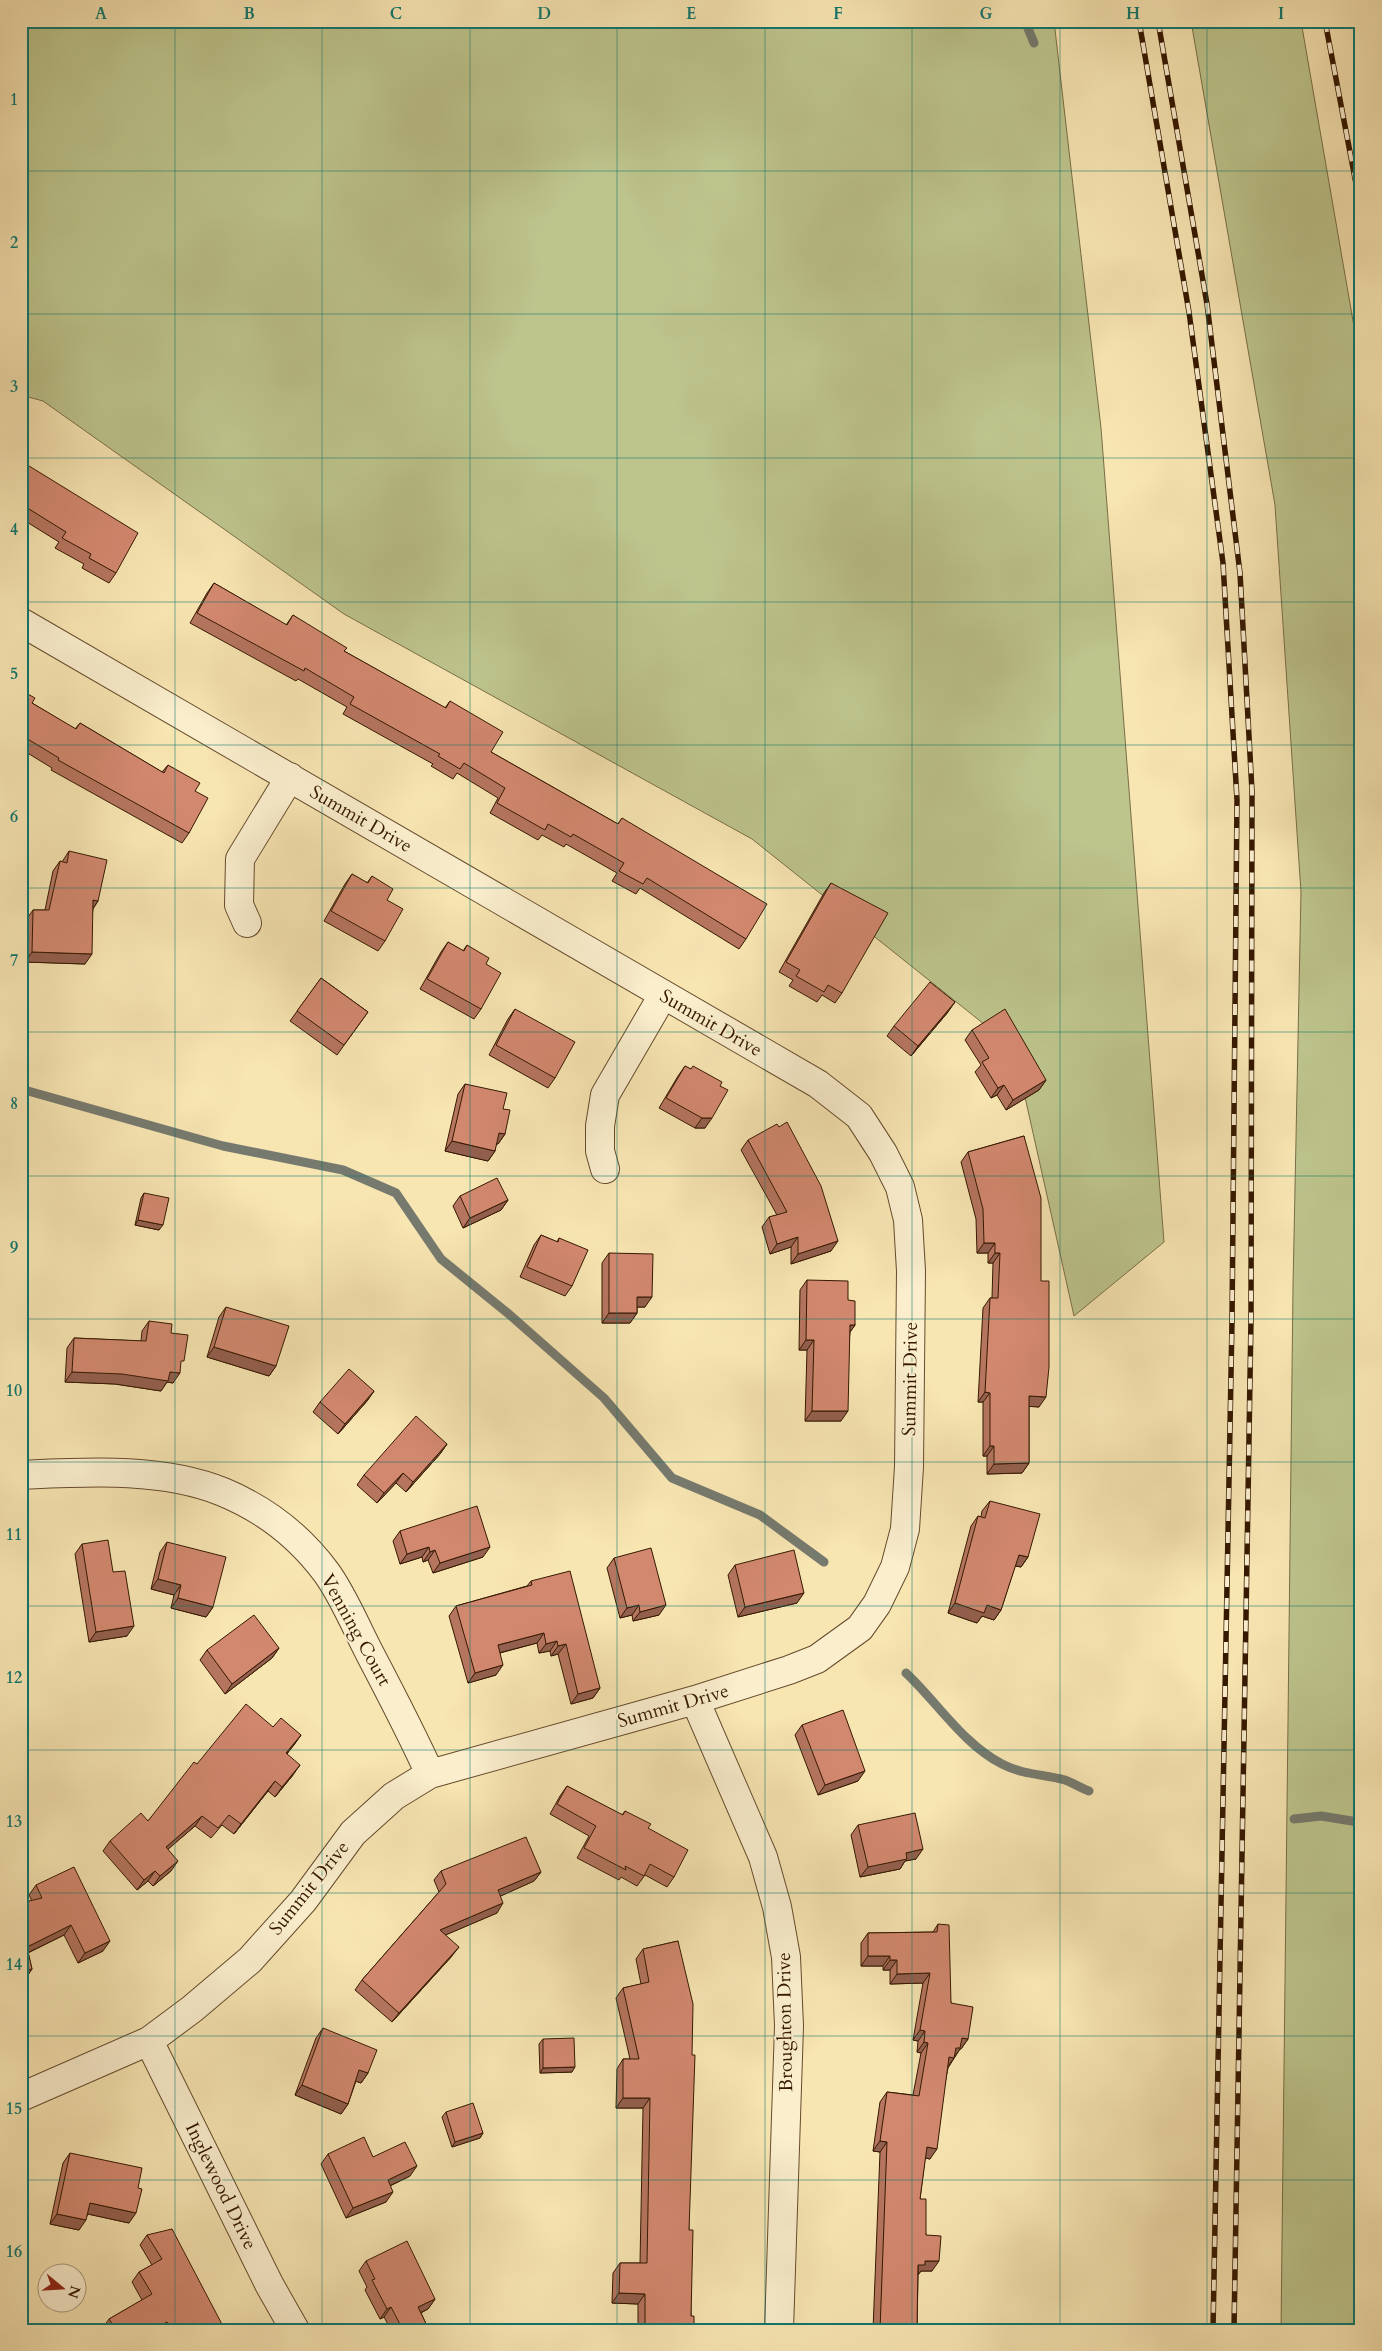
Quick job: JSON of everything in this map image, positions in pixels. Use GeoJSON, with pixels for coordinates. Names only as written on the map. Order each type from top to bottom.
{"type":"FeatureCollection","features":[{"type":"Feature","properties":{"kind":"street","name":"Summit Drive"},"geometry":{"type":"LineString","coordinates":[[21,622],[818,1084],[859,1116],[883,1153],[900,1187],[908,1220],[911,1270],[906,1529],[895,1567],[877,1604],[860,1628],[817,1659],[789,1670],[695,1700],[430,1774],[394,1796],[353,1833],[303,1901],[250,1960],[192,2010],[149,2040],[21,2097]]}},
{"type":"Feature","properties":{"kind":"street"},"geometry":{"type":"LineString","coordinates":[[246,923],[239,905],[240,859],[290,777]]}},
{"type":"Feature","properties":{"kind":"street"},"geometry":{"type":"LineString","coordinates":[[605,1170],[600,1151],[600,1126],[605,1095],[663,995]]}},
{"type":"Feature","properties":{"kind":"street","name":"Venning Court"},"geometry":{"type":"LineString","coordinates":[[21,1475],[86,1472],[138,1474],[183,1481],[222,1492],[278,1522],[298,1540],[327,1573],[406,1723],[430,1774]]}},
{"type":"Feature","properties":{"kind":"street","name":"Broughton Drive"},"geometry":{"type":"LineString","coordinates":[[695,1700],[763,1857],[777,1907],[786,1957],[789,2026],[779,2330]]}},
{"type":"Feature","properties":{"kind":"street","name":"Inglewood Drive"},"geometry":{"type":"LineString","coordinates":[[149,2040],[269,2284],[295,2330]]}},
{"type":"Feature","properties":{"kind":"green space"},"geometry":{"type":"Polygon","coordinates":[[[21,21],[1054,21],[1101,428],[1164,1242],[1074,1316],[1014,1048],[752,839],[344,614],[43,401],[21,395],[21,21]]]}},
{"type":"Feature","properties":{"kind":"green space"},"geometry":{"type":"Polygon","coordinates":[[[1191,21],[1301,21],[1361,367],[1361,2330],[1281,2330],[1293,1287],[1301,892],[1275,505],[1191,21]]]}},
{"type":"Feature","properties":{"kind":"building"},"geometry":{"type":"Polygon","coordinates":[[[21,461],[138,533],[116,573],[89,558],[91,554],[62,538],[66,532],[29,509],[25,514],[21,511],[21,461]]]}},
{"type":"Feature","properties":{"kind":"building"},"geometry":{"type":"Polygon","coordinates":[[[214,583],[287,625],[293,615],[347,648],[344,651],[446,708],[450,701],[503,732],[491,752],[618,824],[622,818],[767,904],[746,939],[647,878],[643,884],[619,871],[624,863],[573,834],[571,837],[548,824],[545,830],[497,803],[505,788],[464,763],[460,769],[438,756],[440,754],[350,704],[354,697],[305,668],[304,671],[197,613],[214,583]]]}},
{"type":"Feature","properties":{"kind":"building"},"geometry":{"type":"Polygon","coordinates":[[[21,681],[28,685],[24,692],[35,698],[32,703],[76,729],[80,723],[164,773],[168,765],[200,783],[195,791],[208,798],[189,833],[58,760],[59,758],[21,735],[21,681]]]}},
{"type":"Feature","properties":{"kind":"building"},"geometry":{"type":"Polygon","coordinates":[[[69,851],[107,860],[98,901],[93,900],[92,954],[32,952],[33,910],[49,910],[60,861],[67,863],[69,851]]]}},
{"type":"Feature","properties":{"kind":"building"},"geometry":{"type":"Polygon","coordinates":[[[352,874],[368,883],[372,876],[393,889],[387,900],[403,909],[385,941],[331,911],[352,874]]]}},
{"type":"Feature","properties":{"kind":"building"},"geometry":{"type":"Polygon","coordinates":[[[831,883],[888,913],[842,993],[828,985],[824,992],[796,976],[800,970],[786,962],[831,883]]]}},
{"type":"Feature","properties":{"kind":"building"},"geometry":{"type":"Polygon","coordinates":[[[448,942],[464,951],[467,945],[489,958],[486,964],[501,973],[481,1009],[427,979],[448,942]]]}},
{"type":"Feature","properties":{"kind":"building"},"geometry":{"type":"Polygon","coordinates":[[[321,978],[368,1012],[344,1045],[297,1011],[321,978]]]}},
{"type":"Feature","properties":{"kind":"building"},"geometry":{"type":"Polygon","coordinates":[[[930,982],[955,1002],[918,1046],[894,1026],[930,982]]]}},
{"type":"Feature","properties":{"kind":"building"},"geometry":{"type":"Polygon","coordinates":[[[515,1009],[575,1042],[555,1078],[496,1045],[515,1009]]]}},
{"type":"Feature","properties":{"kind":"building"},"geometry":{"type":"Polygon","coordinates":[[[1005,1009],[1046,1080],[1013,1100],[1004,1085],[998,1088],[982,1062],[989,1058],[972,1030],[1005,1009]]]}},
{"type":"Feature","properties":{"kind":"building"},"geometry":{"type":"Polygon","coordinates":[[[685,1066],[691,1069],[693,1066],[722,1082],[720,1086],[728,1090],[712,1118],[702,1118],[666,1098],[685,1066]]]}},
{"type":"Feature","properties":{"kind":"building"},"geometry":{"type":"Polygon","coordinates":[[[465,1084],[507,1093],[503,1109],[510,1110],[505,1134],[499,1133],[495,1151],[452,1141],[465,1084]]]}},
{"type":"Feature","properties":{"kind":"building"},"geometry":{"type":"Polygon","coordinates":[[[787,1122],[821,1186],[838,1241],[798,1254],[798,1237],[777,1244],[769,1217],[787,1212],[748,1140],[777,1124],[779,1127],[787,1122]]]}},
{"type":"Feature","properties":{"kind":"building"},"geometry":{"type":"Polygon","coordinates":[[[1024,1136],[1041,1198],[1041,1281],[1049,1281],[1049,1367],[1046,1397],[1029,1396],[1029,1463],[994,1464],[994,1446],[990,1446],[990,1393],[985,1392],[990,1298],[998,1298],[1000,1253],[995,1253],[995,1243],[984,1243],[983,1209],[968,1152],[1024,1136]]]}},
{"type":"Feature","properties":{"kind":"building"},"geometry":{"type":"Polygon","coordinates":[[[497,1178],[508,1200],[470,1218],[460,1196],[497,1178]]]}},
{"type":"Feature","properties":{"kind":"building"},"geometry":{"type":"Polygon","coordinates":[[[144,1193],[169,1198],[163,1225],[138,1220],[144,1193]]]}},
{"type":"Feature","properties":{"kind":"building"},"geometry":{"type":"Polygon","coordinates":[[[541,1235],[558,1242],[559,1238],[588,1250],[572,1286],[527,1267],[541,1235]]]}},
{"type":"Feature","properties":{"kind":"building"},"geometry":{"type":"Polygon","coordinates":[[[609,1253],[653,1254],[652,1297],[637,1297],[637,1313],[609,1313],[609,1253]]]}},
{"type":"Feature","properties":{"kind":"building"},"geometry":{"type":"Polygon","coordinates":[[[807,1280],[848,1281],[848,1300],[855,1301],[855,1325],[850,1325],[848,1411],[812,1411],[814,1340],[806,1340],[807,1280]]]}},
{"type":"Feature","properties":{"kind":"building"},"geometry":{"type":"Polygon","coordinates":[[[226,1307],[289,1326],[276,1366],[214,1347],[226,1307]]]}},
{"type":"Feature","properties":{"kind":"building"},"geometry":{"type":"Polygon","coordinates":[[[149,1321],[172,1324],[171,1333],[188,1335],[180,1373],[170,1372],[168,1381],[122,1374],[72,1372],[74,1338],[146,1341],[149,1321]]]}},
{"type":"Feature","properties":{"kind":"building"},"geometry":{"type":"Polygon","coordinates":[[[349,1369],[374,1391],[345,1424],[320,1402],[349,1369]]]}},
{"type":"Feature","properties":{"kind":"building"},"geometry":{"type":"Polygon","coordinates":[[[416,1416],[447,1444],[413,1482],[403,1473],[384,1493],[364,1475],[416,1416]]]}},
{"type":"Feature","properties":{"kind":"building"},"geometry":{"type":"Polygon","coordinates":[[[990,1501],[1040,1514],[1028,1557],[1019,1555],[1001,1610],[987,1605],[984,1613],[955,1603],[978,1516],[985,1518],[990,1501]]]}},
{"type":"Feature","properties":{"kind":"building"},"geometry":{"type":"Polygon","coordinates":[[[477,1506],[490,1547],[440,1563],[435,1550],[430,1552],[429,1547],[407,1554],[400,1531],[477,1506]]]}},
{"type":"Feature","properties":{"kind":"building"},"geometry":{"type":"Polygon","coordinates":[[[108,1540],[113,1572],[125,1571],[134,1626],[96,1632],[82,1544],[108,1540]]]}},
{"type":"Feature","properties":{"kind":"building"},"geometry":{"type":"Polygon","coordinates":[[[167,1542],[226,1557],[213,1607],[178,1598],[181,1585],[158,1579],[167,1542]]]}},
{"type":"Feature","properties":{"kind":"building"},"geometry":{"type":"Polygon","coordinates":[[[651,1548],[666,1605],[640,1612],[639,1605],[627,1608],[614,1558],[651,1548]]]}},
{"type":"Feature","properties":{"kind":"building"},"geometry":{"type":"Polygon","coordinates":[[[794,1550],[804,1593],[745,1607],[735,1565],[794,1550]]]}},
{"type":"Feature","properties":{"kind":"building"},"geometry":{"type":"Polygon","coordinates":[[[570,1571],[600,1688],[578,1694],[566,1644],[558,1646],[557,1641],[546,1644],[544,1633],[498,1645],[503,1665],[475,1673],[456,1606],[532,1585],[531,1581],[570,1571]]]}},
{"type":"Feature","properties":{"kind":"building"},"geometry":{"type":"Polygon","coordinates":[[[254,1615],[279,1648],[232,1684],[207,1650],[254,1615]]]}},
{"type":"Feature","properties":{"kind":"building"},"geometry":{"type":"Polygon","coordinates":[[[246,1704],[273,1727],[281,1718],[301,1735],[286,1753],[300,1765],[282,1787],[275,1781],[241,1824],[229,1815],[218,1828],[202,1816],[166,1847],[178,1861],[160,1876],[155,1871],[144,1880],[110,1841],[141,1813],[148,1821],[194,1762],[197,1764],[246,1704]]]}},
{"type":"Feature","properties":{"kind":"building"},"geometry":{"type":"Polygon","coordinates":[[[843,1710],[865,1771],[825,1785],[802,1725],[843,1710]]]}},
{"type":"Feature","properties":{"kind":"building"},"geometry":{"type":"Polygon","coordinates":[[[567,1786],[623,1815],[625,1811],[651,1824],[648,1828],[688,1850],[674,1877],[650,1864],[644,1876],[625,1866],[626,1870],[584,1848],[596,1826],[557,1804],[567,1786]]]}},
{"type":"Feature","properties":{"kind":"building"},"geometry":{"type":"Polygon","coordinates":[[[915,1813],[923,1849],[906,1853],[907,1859],[868,1867],[858,1825],[915,1813]]]}},
{"type":"Feature","properties":{"kind":"building"},"geometry":{"type":"Polygon","coordinates":[[[526,1837],[541,1872],[498,1890],[503,1903],[440,1930],[459,1947],[399,2013],[362,1980],[446,1884],[441,1871],[526,1837]]]}},
{"type":"Feature","properties":{"kind":"building"},"geometry":{"type":"Polygon","coordinates":[[[74,1867],[110,1941],[85,1953],[71,1925],[27,1947],[32,1969],[21,1971],[21,1903],[42,1898],[36,1885],[74,1867]]]}},
{"type":"Feature","properties":{"kind":"building"},"geometry":{"type":"Polygon","coordinates":[[[938,1924],[949,1925],[951,2003],[973,2007],[968,2039],[962,2038],[960,2048],[956,2048],[954,2058],[949,2057],[937,2149],[927,2147],[920,2199],[926,2199],[926,2235],[941,2236],[939,2261],[925,2261],[925,2265],[918,2265],[917,2330],[880,2330],[887,2142],[880,2141],[887,2092],[919,2096],[928,2043],[924,2042],[925,2031],[920,2030],[930,1973],[897,1974],[897,1960],[890,1960],[890,1956],[868,1956],[868,1933],[937,1932],[938,1924]]]}},
{"type":"Feature","properties":{"kind":"building"},"geometry":{"type":"Polygon","coordinates":[[[678,1941],[693,2004],[692,2055],[695,2055],[689,2230],[693,2230],[691,2316],[694,2316],[694,2330],[645,2330],[645,2294],[619,2293],[620,2263],[647,2263],[650,2098],[623,2098],[623,2059],[639,2059],[623,1988],[649,1982],[643,1949],[678,1941]]]}},
{"type":"Feature","properties":{"kind":"building"},"geometry":{"type":"Polygon","coordinates":[[[323,2028],[377,2050],[368,2073],[359,2070],[348,2104],[302,2085],[323,2028]]]}},
{"type":"Feature","properties":{"kind":"building"},"geometry":{"type":"Polygon","coordinates":[[[574,2038],[575,2067],[543,2068],[543,2039],[574,2038]]]}},
{"type":"Feature","properties":{"kind":"building"},"geometry":{"type":"Polygon","coordinates":[[[473,2103],[483,2133],[455,2142],[446,2112],[473,2103]]]}},
{"type":"Feature","properties":{"kind":"building"},"geometry":{"type":"Polygon","coordinates":[[[364,2137],[373,2157],[405,2142],[417,2166],[388,2180],[393,2192],[353,2208],[328,2154],[364,2137]]]}},
{"type":"Feature","properties":{"kind":"building"},"geometry":{"type":"Polygon","coordinates":[[[70,2153],[142,2168],[138,2188],[142,2189],[136,2213],[90,2203],[86,2220],[57,2214],[70,2153]]]}},
{"type":"Feature","properties":{"kind":"building"},"geometry":{"type":"Polygon","coordinates":[[[172,2229],[225,2330],[175,2330],[174,2328],[171,2330],[167,2322],[153,2330],[116,2330],[109,2319],[152,2294],[139,2272],[162,2259],[147,2235],[172,2229]]]}},
{"type":"Feature","properties":{"kind":"building"},"geometry":{"type":"Polygon","coordinates":[[[407,2241],[435,2299],[418,2307],[429,2330],[403,2330],[391,2307],[387,2309],[372,2280],[375,2279],[366,2261],[407,2241]]]}},
{"type":"Feature","properties":{"kind":"waterway"},"geometry":{"type":"LineString","coordinates":[[1025,21],[1034,43]]}},
{"type":"Feature","properties":{"kind":"waterway"},"geometry":{"type":"LineString","coordinates":[[21,1089],[223,1146],[343,1170],[396,1193],[441,1259],[510,1315],[604,1398],[672,1478],[760,1515],[824,1562]]}},
{"type":"Feature","properties":{"kind":"waterway"},"geometry":{"type":"LineString","coordinates":[[906,1673],[951,1722],[988,1756],[1010,1768],[1065,1780],[1089,1791]]}},
{"type":"Feature","properties":{"kind":"waterway"},"geometry":{"type":"LineString","coordinates":[[1294,1819],[1321,1816],[1361,1824]]}},
{"type":"Feature","properties":{"kind":"railway"},"geometry":{"type":"LineString","coordinates":[[1139,21],[1189,312],[1223,563],[1237,800],[1232,1321],[1213,2330]]}},
{"type":"Feature","properties":{"kind":"railway"},"geometry":{"type":"LineString","coordinates":[[1158,21],[1207,304],[1240,573],[1252,791],[1251,1319],[1234,2330]]}},
{"type":"Feature","properties":{"kind":"railway"},"geometry":{"type":"LineString","coordinates":[[1325,21],[1361,210]]}}]}
